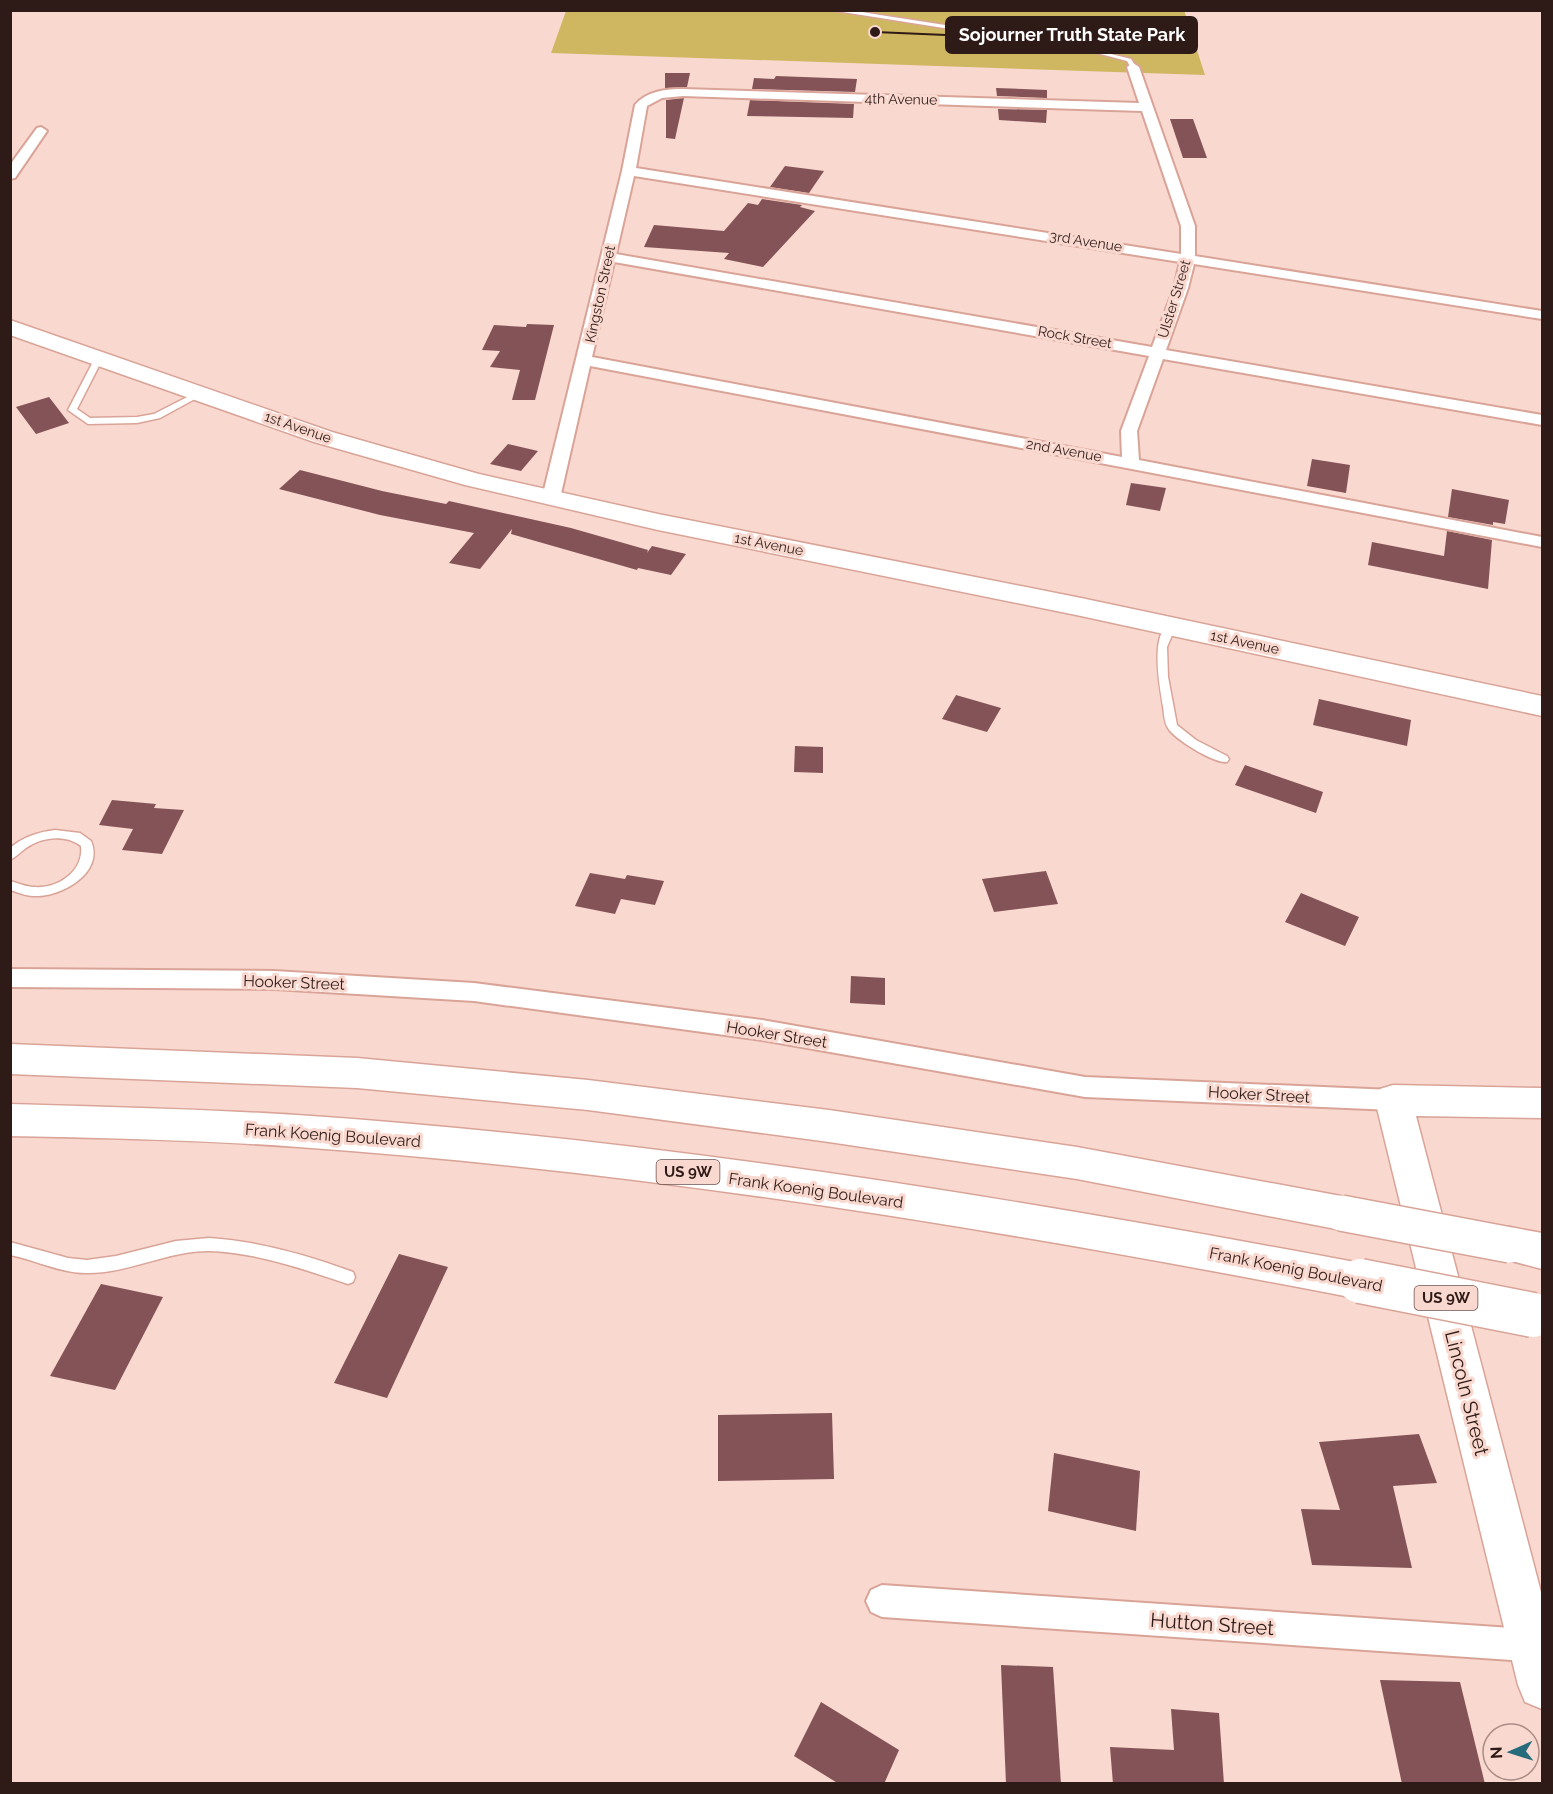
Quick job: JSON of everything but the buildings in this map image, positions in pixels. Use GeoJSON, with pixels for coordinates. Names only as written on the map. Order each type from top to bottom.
{"type":"FeatureCollection","features":[{"type":"Feature","properties":{"kind":"street","name":"Ulster Street"},"geometry":{"type":"LineString","coordinates":[[1131,463],[1129,431],[1181,288],[1188,257],[1188,226],[1133,67]]}},
{"type":"Feature","properties":{"kind":"street","name":"4th Avenue"},"geometry":{"type":"LineString","coordinates":[[656,95],[698,93],[1146,107]]}},
{"type":"Feature","properties":{"kind":"street","name":"Kingston Street"},"geometry":{"type":"LineString","coordinates":[[551,498],[629,171],[642,105],[647,99],[656,95]]}},
{"type":"Feature","properties":{"kind":"street"},"geometry":{"type":"LineString","coordinates":[[10,176],[41,131]]}},
{"type":"Feature","properties":{"kind":"street","name":"3rd Avenue"},"geometry":{"type":"LineString","coordinates":[[629,171],[1188,257],[1542,315]]}},
{"type":"Feature","properties":{"kind":"street","name":"Rock Street"},"geometry":{"type":"LineString","coordinates":[[608,257],[1542,420]]}},
{"type":"Feature","properties":{"kind":"street","name":"1st Avenue"},"geometry":{"type":"LineString","coordinates":[[10,327],[323,437],[474,480],[1542,706]]}},
{"type":"Feature","properties":{"kind":"street","name":"2nd Avenue"},"geometry":{"type":"LineString","coordinates":[[585,360],[1542,542]]}},
{"type":"Feature","properties":{"kind":"street","name":"Hooker Street"},"geometry":{"type":"LineString","coordinates":[[10,978],[274,980],[474,992],[762,1030],[1084,1087],[1393,1100],[1542,1102]]}},
{"type":"Feature","properties":{"kind":"street"},"geometry":{"type":"LineString","coordinates":[[10,1059],[357,1073],[632,1101],[1077,1163],[1526,1248]]}},
{"type":"Feature","properties":{"kind":"street","name":"Lincoln Street"},"geometry":{"type":"LineString","coordinates":[[1393,1100],[1537,1646],[1542,1685]]}},
{"type":"Feature","properties":{"kind":"street","name":"Frank Koenig Boulevard"},"geometry":{"type":"LineString","coordinates":[[10,1120],[338,1134],[572,1157],[940,1208],[1199,1250],[1538,1315]]}},
{"type":"Feature","properties":{"kind":"street","name":"Hutton Street"},"geometry":{"type":"LineString","coordinates":[[882,1601],[1537,1646]]}},
{"type":"Feature","properties":{"kind":"lane"},"geometry":{"type":"LineString","coordinates":[[833,10],[1061,44],[1119,56],[1129,60],[1133,67]]}},
{"type":"Feature","properties":{"kind":"lane"},"geometry":{"type":"LineString","coordinates":[[99,358],[72,410],[88,421],[137,420],[156,416],[200,394]]}},
{"type":"Feature","properties":{"kind":"lane"},"geometry":{"type":"LineString","coordinates":[[1171,626],[1162,647],[1165,688],[1172,727],[1191,743],[1223,759]]}},
{"type":"Feature","properties":{"kind":"lane"},"geometry":{"type":"LineString","coordinates":[[10,856],[25,843],[38,837],[64,833],[84,841],[89,848],[90,857],[79,875],[56,889],[30,892],[10,885]]}},
{"type":"Feature","properties":{"kind":"lane"},"geometry":{"type":"LineString","coordinates":[[10,1248],[33,1252],[78,1267],[189,1245],[238,1247],[284,1255],[348,1277]]}},
{"type":"Feature","properties":{"kind":"shaded area"},"geometry":{"type":"Polygon","coordinates":[[[1184,10],[1205,75],[551,53],[566,11],[1184,10]]]}},
{"type":"Feature","properties":{"kind":"place","name":"Sojourner Truth State Park"},"geometry":{"type":"Point","coordinates":[875,32]}}]}
